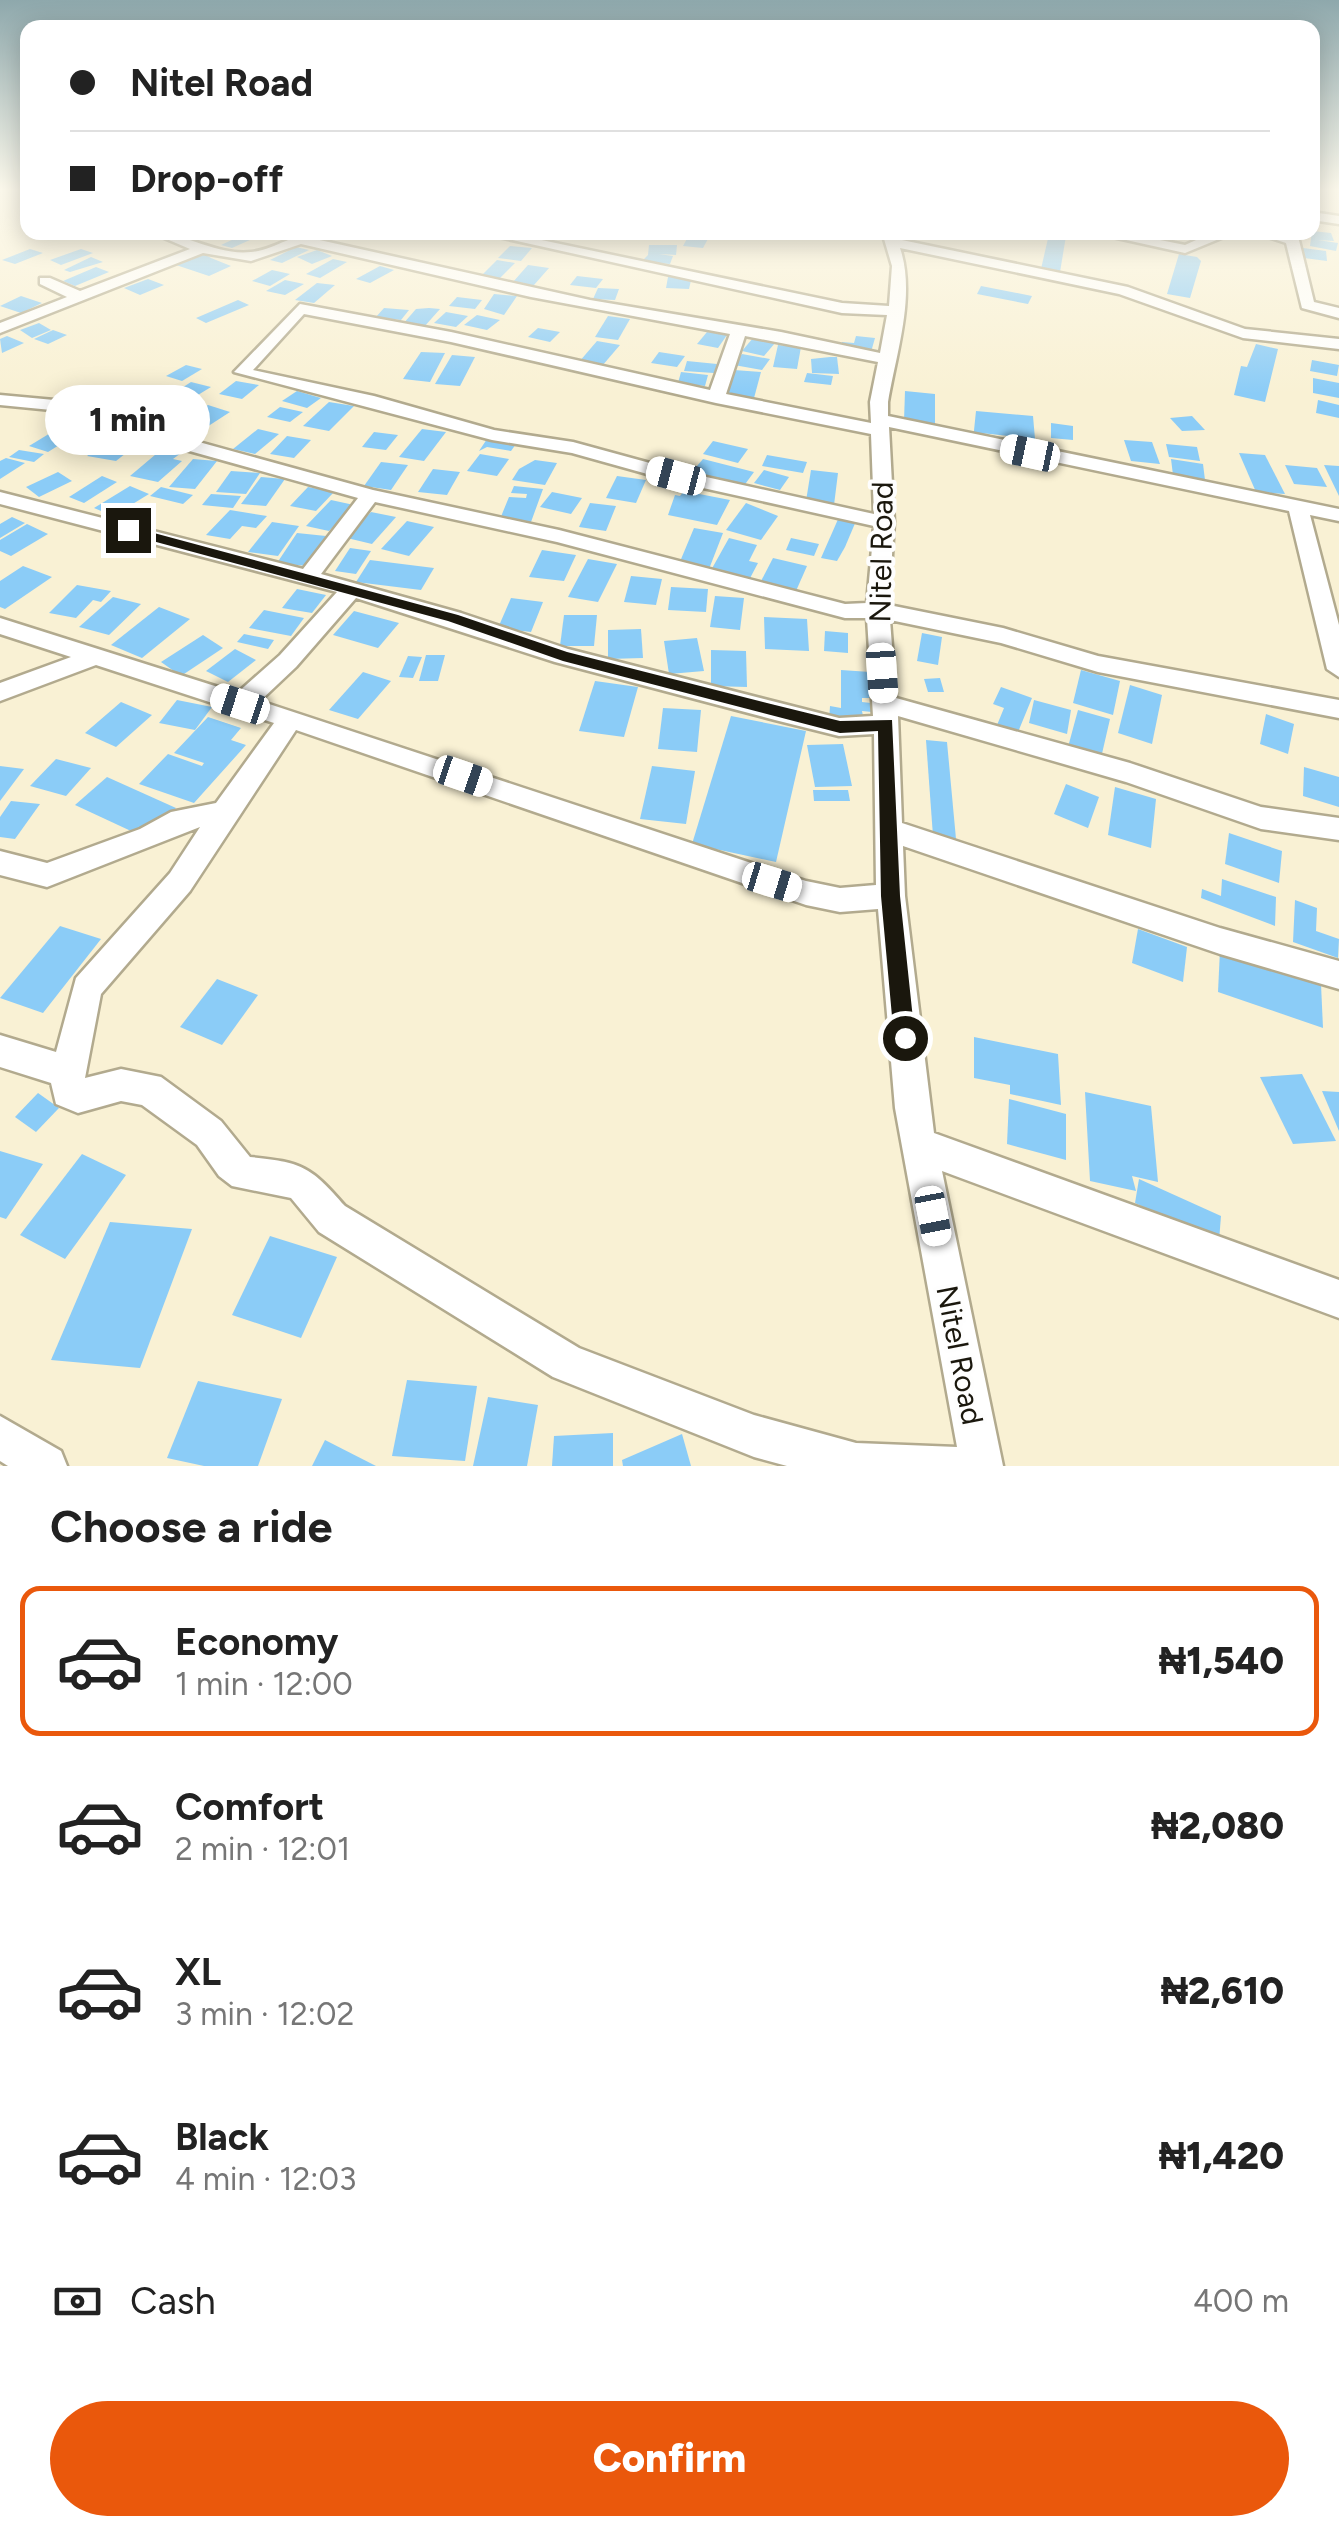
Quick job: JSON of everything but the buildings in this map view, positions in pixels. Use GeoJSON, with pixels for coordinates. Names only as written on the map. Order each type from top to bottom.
{"type":"FeatureCollection","features":[{"type":"Feature","properties":{"kind":"street"},"geometry":{"type":"LineString","coordinates":[[0,328],[180,257]]}},
{"type":"Feature","properties":{"kind":"street"},"geometry":{"type":"LineString","coordinates":[[378,257],[606,308],[768,334],[853,356],[886,358]]}},
{"type":"Feature","properties":{"kind":"street"},"geometry":{"type":"LineString","coordinates":[[602,257],[842,308],[895,311]]}},
{"type":"Feature","properties":{"kind":"street","name":"Nitel Road"},"geometry":{"type":"LineString","coordinates":[[896,257],[899,266],[895,311],[886,358],[881,425],[884,522],[878,610],[891,896],[919,1145],[982,1466]]}},
{"type":"Feature","properties":{"kind":"street"},"geometry":{"type":"LineString","coordinates":[[980,257],[1124,290],[1244,333],[1339,344]]}},
{"type":"Feature","properties":{"kind":"street"},"geometry":{"type":"LineString","coordinates":[[1296,257],[1308,305],[1339,313]]}},
{"type":"Feature","properties":{"kind":"street"},"geometry":{"type":"LineString","coordinates":[[44,282],[78,296]]}},
{"type":"Feature","properties":{"kind":"street"},"geometry":{"type":"LineString","coordinates":[[884,522],[676,476],[573,448],[492,436],[368,400],[242,372],[300,310],[531,354],[716,398],[881,425],[1339,515]]}},
{"type":"Feature","properties":{"kind":"street"},"geometry":{"type":"LineString","coordinates":[[716,398],[738,332]]}},
{"type":"Feature","properties":{"kind":"street"},"geometry":{"type":"LineString","coordinates":[[0,400],[76,407],[95,420],[370,494],[560,536],[827,606],[878,610],[1004,636],[1098,664],[1339,710]]}},
{"type":"Feature","properties":{"kind":"street"},"geometry":{"type":"LineString","coordinates":[[306,579],[370,494]]}},
{"type":"Feature","properties":{"kind":"street"},"geometry":{"type":"LineString","coordinates":[[0,498],[230,556],[453,618],[563,656],[775,711],[840,727],[885,714],[1130,773],[1247,814],[1339,829]]}},
{"type":"Feature","properties":{"kind":"street"},"geometry":{"type":"LineString","coordinates":[[1298,507],[1339,669]]}},
{"type":"Feature","properties":{"kind":"street"},"geometry":{"type":"LineString","coordinates":[[240,704],[288,661],[352,590]]}},
{"type":"Feature","properties":{"kind":"street"},"geometry":{"type":"LineString","coordinates":[[0,626],[806,893],[840,900],[891,896]]}},
{"type":"Feature","properties":{"kind":"street"},"geometry":{"type":"LineString","coordinates":[[0,692],[94,658]]}},
{"type":"Feature","properties":{"kind":"street"},"geometry":{"type":"LineString","coordinates":[[290,720],[180,882],[87,988],[68,1072],[68,1092],[78,1096],[121,1085],[149,1088],[209,1133],[231,1164],[244,1174],[285,1178],[303,1186],[332,1219],[567,1363],[754,1436],[839,1460],[856,1464],[952,1466]]}},
{"type":"Feature","properties":{"kind":"street"},"geometry":{"type":"LineString","coordinates":[[0,862],[47,875],[150,837],[182,820],[224,812]]}},
{"type":"Feature","properties":{"kind":"street"},"geometry":{"type":"LineString","coordinates":[[889,830],[1220,942],[1339,975]]}},
{"type":"Feature","properties":{"kind":"street"},"geometry":{"type":"LineString","coordinates":[[0,1051],[68,1072]]}},
{"type":"Feature","properties":{"kind":"street"},"geometry":{"type":"LineString","coordinates":[[919,1145],[1249,1263],[1339,1300]]}},
{"type":"Feature","properties":{"kind":"street"},"geometry":{"type":"LineString","coordinates":[[0,1437],[46,1466]]}},
{"type":"Feature","properties":{"kind":"route"},"geometry":{"type":"LineString","coordinates":[[128,530],[453,618],[563,656],[775,711],[840,727],[886,724],[891,896],[905,1038]]}}]}
